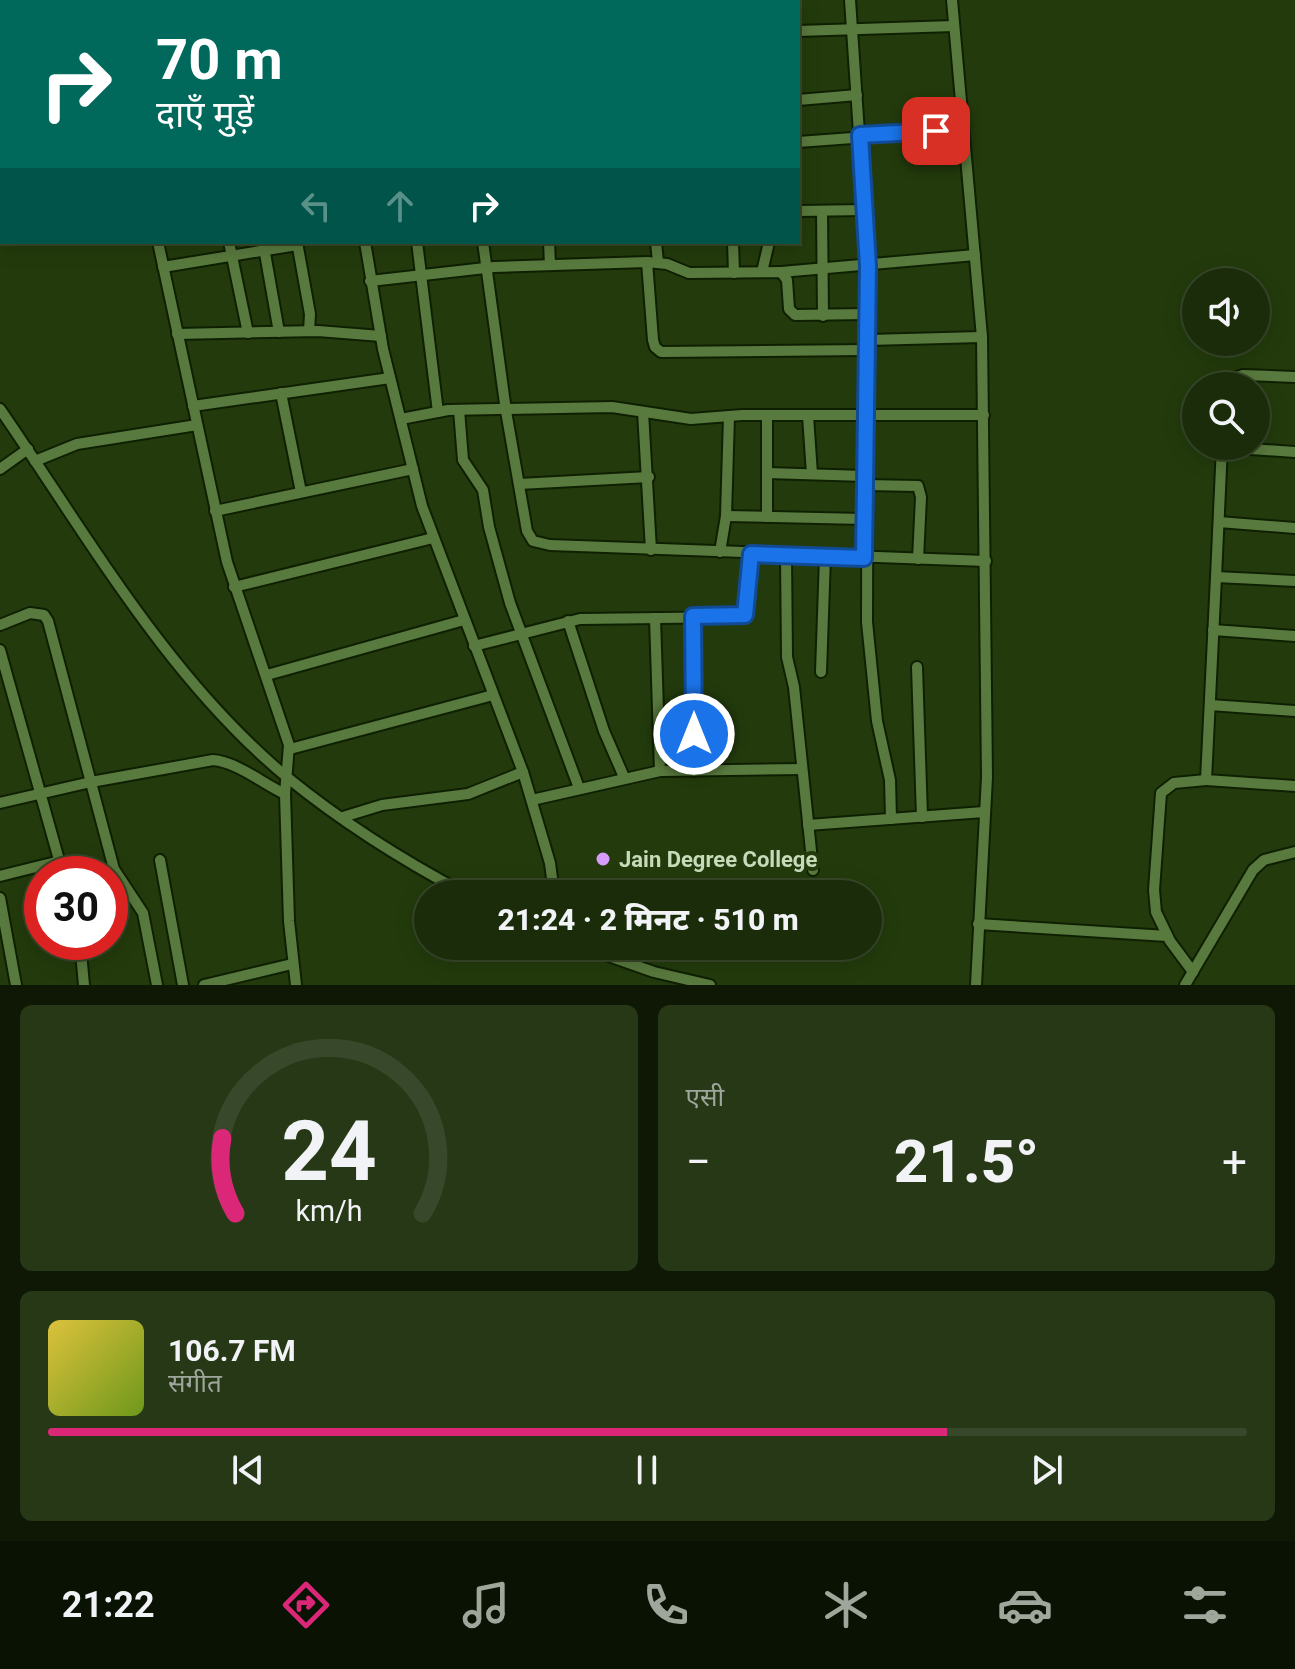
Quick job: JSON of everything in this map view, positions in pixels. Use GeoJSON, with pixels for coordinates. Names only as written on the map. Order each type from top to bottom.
{"type":"FeatureCollection","features":[{"type":"Feature","properties":{"kind":"street"},"geometry":{"type":"LineString","coordinates":[[850,0],[868,266],[864,519],[868,639],[877,721],[890,780],[891,819]]}},
{"type":"Feature","properties":{"kind":"street"},"geometry":{"type":"LineString","coordinates":[[952,0],[982,337],[984,415],[984,812],[976,985]]}},
{"type":"Feature","properties":{"kind":"street"},"geometry":{"type":"LineString","coordinates":[[800,31],[954,26]]}},
{"type":"Feature","properties":{"kind":"street"},"geometry":{"type":"LineString","coordinates":[[800,100],[857,95]]}},
{"type":"Feature","properties":{"kind":"street"},"geometry":{"type":"LineString","coordinates":[[800,142],[860,135],[962,130]]}},
{"type":"Feature","properties":{"kind":"street"},"geometry":{"type":"LineString","coordinates":[[800,211],[865,210]]}},
{"type":"Feature","properties":{"kind":"street"},"geometry":{"type":"LineString","coordinates":[[822,211],[823,316]]}},
{"type":"Feature","properties":{"kind":"street"},"geometry":{"type":"LineString","coordinates":[[158,244],[234,587],[267,675],[290,749],[285,794],[292,964],[296,985]]}},
{"type":"Feature","properties":{"kind":"street"},"geometry":{"type":"LineString","coordinates":[[229,244],[248,333]]}},
{"type":"Feature","properties":{"kind":"street"},"geometry":{"type":"LineString","coordinates":[[163,267],[232,256],[264,246],[297,244],[310,314],[309,331]]}},
{"type":"Feature","properties":{"kind":"street"},"geometry":{"type":"LineString","coordinates":[[365,244],[390,378],[433,538],[523,772],[552,880]]}},
{"type":"Feature","properties":{"kind":"street"},"geometry":{"type":"LineString","coordinates":[[417,244],[438,412]]}},
{"type":"Feature","properties":{"kind":"street"},"geometry":{"type":"LineString","coordinates":[[483,244],[506,411],[527,531],[537,543],[825,557],[986,561]]}},
{"type":"Feature","properties":{"kind":"street"},"geometry":{"type":"LineString","coordinates":[[549,244],[550,265]]}},
{"type":"Feature","properties":{"kind":"street"},"geometry":{"type":"LineString","coordinates":[[656,244],[652,262],[653,340],[661,352],[868,345],[982,337]]}},
{"type":"Feature","properties":{"kind":"street"},"geometry":{"type":"LineString","coordinates":[[733,244],[734,273]]}},
{"type":"Feature","properties":{"kind":"street"},"geometry":{"type":"LineString","coordinates":[[762,272],[769,244]]}},
{"type":"Feature","properties":{"kind":"street"},"geometry":{"type":"LineString","coordinates":[[264,246],[279,332]]}},
{"type":"Feature","properties":{"kind":"street"},"geometry":{"type":"LineString","coordinates":[[370,281],[484,267],[652,262],[689,273],[822,271],[975,255]]}},
{"type":"Feature","properties":{"kind":"street"},"geometry":{"type":"LineString","coordinates":[[781,272],[787,280],[787,303],[791,312],[801,316],[868,314]]}},
{"type":"Feature","properties":{"kind":"street"},"geometry":{"type":"LineString","coordinates":[[177,334],[309,331],[381,336]]}},
{"type":"Feature","properties":{"kind":"street"},"geometry":{"type":"LineString","coordinates":[[1270,376],[1295,377]]}},
{"type":"Feature","properties":{"kind":"street"},"geometry":{"type":"LineString","coordinates":[[193,406],[390,378]]}},
{"type":"Feature","properties":{"kind":"street"},"geometry":{"type":"LineString","coordinates":[[281,393],[301,492]]}},
{"type":"Feature","properties":{"kind":"street"},"geometry":{"type":"LineString","coordinates":[[401,419],[459,410],[612,407],[691,419],[767,415],[984,415]]}},
{"type":"Feature","properties":{"kind":"street"},"geometry":{"type":"LineString","coordinates":[[459,410],[463,460],[482,484],[489,527],[521,634],[579,788]]}},
{"type":"Feature","properties":{"kind":"street"},"geometry":{"type":"LineString","coordinates":[[643,412],[651,550]]}},
{"type":"Feature","properties":{"kind":"street"},"geometry":{"type":"LineString","coordinates":[[767,415],[767,517]]}},
{"type":"Feature","properties":{"kind":"street"},"geometry":{"type":"LineString","coordinates":[[2,416],[130,599],[219,711],[287,777],[440,880]]}},
{"type":"Feature","properties":{"kind":"street"},"geometry":{"type":"LineString","coordinates":[[720,552],[726,516],[729,416]]}},
{"type":"Feature","properties":{"kind":"street"},"geometry":{"type":"LineString","coordinates":[[808,416],[812,474]]}},
{"type":"Feature","properties":{"kind":"street"},"geometry":{"type":"LineString","coordinates":[[35,461],[77,444],[197,425]]}},
{"type":"Feature","properties":{"kind":"street"},"geometry":{"type":"LineString","coordinates":[[0,469],[28,449]]}},
{"type":"Feature","properties":{"kind":"street"},"geometry":{"type":"LineString","coordinates":[[1270,450],[1295,452]]}},
{"type":"Feature","properties":{"kind":"street"},"geometry":{"type":"LineString","coordinates":[[1206,780],[1221,460]]}},
{"type":"Feature","properties":{"kind":"street"},"geometry":{"type":"LineString","coordinates":[[215,511],[413,469]]}},
{"type":"Feature","properties":{"kind":"street"},"geometry":{"type":"LineString","coordinates":[[767,473],[812,474],[918,486],[921,497],[918,559]]}},
{"type":"Feature","properties":{"kind":"street"},"geometry":{"type":"LineString","coordinates":[[519,484],[649,477]]}},
{"type":"Feature","properties":{"kind":"street"},"geometry":{"type":"LineString","coordinates":[[726,516],[864,519]]}},
{"type":"Feature","properties":{"kind":"street"},"geometry":{"type":"LineString","coordinates":[[1219,522],[1295,528]]}},
{"type":"Feature","properties":{"kind":"street"},"geometry":{"type":"LineString","coordinates":[[234,587],[433,538]]}},
{"type":"Feature","properties":{"kind":"street"},"geometry":{"type":"LineString","coordinates":[[474,646],[593,617],[745,615],[751,554]]}},
{"type":"Feature","properties":{"kind":"street"},"geometry":{"type":"LineString","coordinates":[[786,555],[787,657],[794,687],[813,870]]}},
{"type":"Feature","properties":{"kind":"street"},"geometry":{"type":"LineString","coordinates":[[821,672],[825,557]]}},
{"type":"Feature","properties":{"kind":"street"},"geometry":{"type":"LineString","coordinates":[[1216,577],[1295,581]]}},
{"type":"Feature","properties":{"kind":"street"},"geometry":{"type":"LineString","coordinates":[[0,625],[30,613],[44,615],[48,621],[114,869],[143,913],[157,985]]}},
{"type":"Feature","properties":{"kind":"street"},"geometry":{"type":"LineString","coordinates":[[693,616],[694,771]]}},
{"type":"Feature","properties":{"kind":"street"},"geometry":{"type":"LineString","coordinates":[[655,618],[660,771]]}},
{"type":"Feature","properties":{"kind":"street"},"geometry":{"type":"LineString","coordinates":[[267,675],[464,620]]}},
{"type":"Feature","properties":{"kind":"street"},"geometry":{"type":"LineString","coordinates":[[568,621],[604,731],[624,777]]}},
{"type":"Feature","properties":{"kind":"street"},"geometry":{"type":"LineString","coordinates":[[1213,630],[1295,636]]}},
{"type":"Feature","properties":{"kind":"street"},"geometry":{"type":"LineString","coordinates":[[0,650],[59,856]]}},
{"type":"Feature","properties":{"kind":"street"},"geometry":{"type":"LineString","coordinates":[[917,667],[922,817]]}},
{"type":"Feature","properties":{"kind":"street"},"geometry":{"type":"LineString","coordinates":[[290,749],[493,695]]}},
{"type":"Feature","properties":{"kind":"street"},"geometry":{"type":"LineString","coordinates":[[1210,705],[1295,711]]}},
{"type":"Feature","properties":{"kind":"street"},"geometry":{"type":"LineString","coordinates":[[0,803],[91,782],[213,760],[227,761],[252,779],[285,794]]}},
{"type":"Feature","properties":{"kind":"street"},"geometry":{"type":"LineString","coordinates":[[532,800],[660,771],[802,769]]}},
{"type":"Feature","properties":{"kind":"street"},"geometry":{"type":"LineString","coordinates":[[343,817],[382,805],[468,794],[523,772]]}},
{"type":"Feature","properties":{"kind":"street"},"geometry":{"type":"LineString","coordinates":[[1193,972],[1167,936],[1156,912],[1154,890],[1161,793],[1174,783],[1206,780],[1295,786]]}},
{"type":"Feature","properties":{"kind":"street"},"geometry":{"type":"LineString","coordinates":[[808,825],[984,812]]}},
{"type":"Feature","properties":{"kind":"street"},"geometry":{"type":"LineString","coordinates":[[1185,985],[1253,870],[1264,860],[1295,852]]}},
{"type":"Feature","properties":{"kind":"street"},"geometry":{"type":"LineString","coordinates":[[160,860],[183,985]]}},
{"type":"Feature","properties":{"kind":"street"},"geometry":{"type":"LineString","coordinates":[[0,876],[24,870]]}},
{"type":"Feature","properties":{"kind":"street"},"geometry":{"type":"LineString","coordinates":[[0,898],[16,985]]}},
{"type":"Feature","properties":{"kind":"street"},"geometry":{"type":"LineString","coordinates":[[978,924],[1167,936]]}},
{"type":"Feature","properties":{"kind":"street"},"geometry":{"type":"LineString","coordinates":[[82,960],[84,985]]}},
{"type":"Feature","properties":{"kind":"street"},"geometry":{"type":"LineString","coordinates":[[620,960],[684,982],[710,985]]}},
{"type":"Feature","properties":{"kind":"street"},"geometry":{"type":"LineString","coordinates":[[204,985],[292,964]]}},
{"type":"Feature","properties":{"kind":"place","name":"Jain Degree College"},"geometry":{"type":"Point","coordinates":[603,859]}},
{"type":"Feature","properties":{"kind":"route"},"geometry":{"type":"LineString","coordinates":[[694,734],[693,616],[734,618],[748,612],[751,554],[864,558],[868,266],[860,135],[936,131]]}}]}
